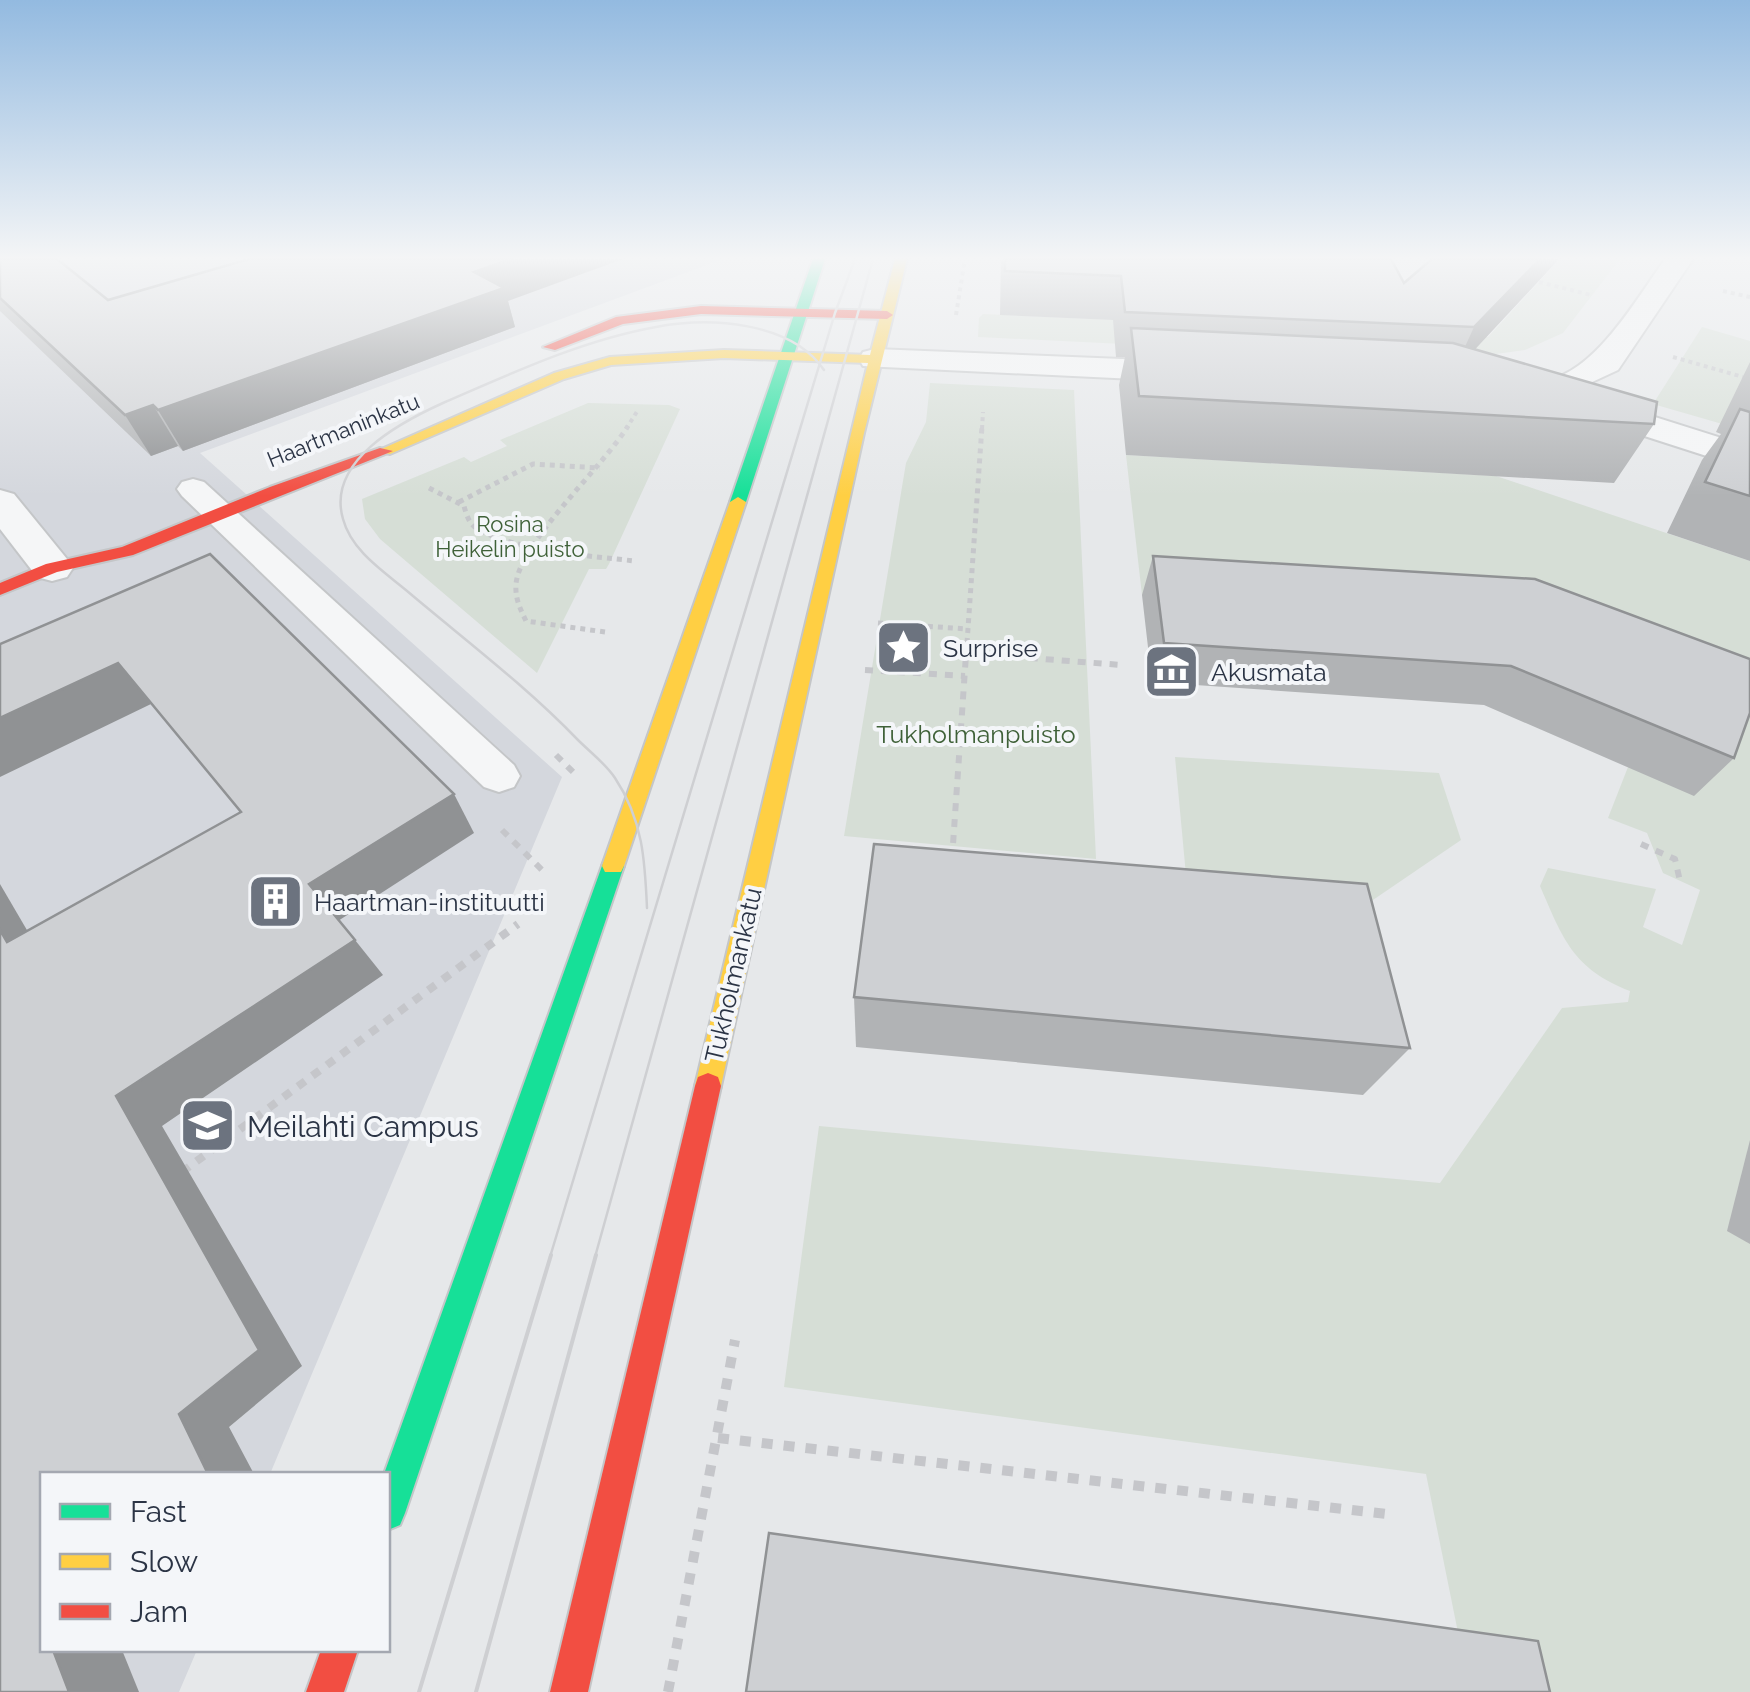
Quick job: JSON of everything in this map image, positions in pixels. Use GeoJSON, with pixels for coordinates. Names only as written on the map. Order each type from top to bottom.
{"type":"FeatureCollection","features":[{"type":"Feature","properties":{"kind":"main road"},"geometry":{"type":"LineString","coordinates":[[520,358],[571,338]]}},
{"type":"Feature","properties":{"kind":"main road"},"geometry":{"type":"LineString","coordinates":[[390,1508],[706,599],[792,338]]}},
{"type":"Feature","properties":{"kind":"main road","name":"Tukholmankatu"},"geometry":{"type":"LineString","coordinates":[[569,1692],[881,338]]}},
{"type":"Feature","properties":{"kind":"main road","name":"Haartmaninkatu"},"geometry":{"type":"LineString","coordinates":[[0,589],[52,568],[127,551],[203,494],[356,464],[559,376],[592,366],[660,356],[875,359]]}},
{"type":"Feature","properties":{"kind":"main road","name":"Haartmaninkatu"},"geometry":{"type":"LineString","coordinates":[[52,568],[90,536]]}},
{"type":"Feature","properties":{"kind":"main road"},"geometry":{"type":"LineString","coordinates":[[326,1692],[339,1652]]}},
{"type":"Feature","properties":{"kind":"street"},"geometry":{"type":"LineString","coordinates":[[1549,392],[1606,363],[1624,338]]}},
{"type":"Feature","properties":{"kind":"street"},"geometry":{"type":"LineString","coordinates":[[875,359],[1236,374]]}},
{"type":"Feature","properties":{"kind":"street"},"geometry":{"type":"LineString","coordinates":[[1472,386],[1549,392],[1622,420],[1750,459]]}},
{"type":"Feature","properties":{"kind":"street"},"geometry":{"type":"LineString","coordinates":[[0,502],[52,568]]}},
{"type":"Feature","properties":{"kind":"lane"},"geometry":{"type":"LineString","coordinates":[[203,494],[498,776]]}},
{"type":"Feature","properties":{"kind":"path"},"geometry":{"type":"LineString","coordinates":[[1667,356],[1743,377]]}},
{"type":"Feature","properties":{"kind":"path"},"geometry":{"type":"LineString","coordinates":[[605,632],[526,622],[517,610],[518,571],[531,545],[600,468],[642,403]]}},
{"type":"Feature","properties":{"kind":"path"},"geometry":{"type":"LineString","coordinates":[[951,871],[984,404]]}},
{"type":"Feature","properties":{"kind":"path"},"geometry":{"type":"LineString","coordinates":[[458,502],[533,464],[600,468]]}},
{"type":"Feature","properties":{"kind":"path"},"geometry":{"type":"LineString","coordinates":[[420,482],[464,506],[469,522],[480,531],[585,557],[634,561]]}},
{"type":"Feature","properties":{"kind":"path"},"geometry":{"type":"LineString","coordinates":[[862,622],[968,629]]}},
{"type":"Feature","properties":{"kind":"path"},"geometry":{"type":"LineString","coordinates":[[966,653],[1121,664]]}},
{"type":"Feature","properties":{"kind":"path"},"geometry":{"type":"LineString","coordinates":[[854,669],[965,676]]}},
{"type":"Feature","properties":{"kind":"path"},"geometry":{"type":"LineString","coordinates":[[1640,844],[1674,859],[1680,881]]}},
{"type":"Feature","properties":{"kind":"path"},"geometry":{"type":"LineString","coordinates":[[173,1179],[524,920]]}},
{"type":"Feature","properties":{"kind":"path"},"geometry":{"type":"LineString","coordinates":[[718,1438],[1387,1514]]}},
{"type":"Feature","properties":{"kind":"shaded area","name":"Meilahti Campus"},"geometry":{"type":"Polygon","coordinates":[[[0,338],[510,338],[200,453],[562,777],[271,1472],[40,1472],[40,1652],[196,1652],[179,1692],[0,1692],[0,338]]]}},
{"type":"Feature","properties":{"kind":"green space"},"geometry":{"type":"Polygon","coordinates":[[[998,338],[1552,338],[1525,350],[1452,360],[998,338]]]}},
{"type":"Feature","properties":{"kind":"green space"},"geometry":{"type":"Polygon","coordinates":[[[1695,338],[1750,341],[1750,432],[1653,404],[1695,338]]]}},
{"type":"Feature","properties":{"kind":"green space","name":"Tukholmanpuisto"},"geometry":{"type":"Polygon","coordinates":[[[930,383],[1074,390],[1096,859],[844,836],[906,463],[926,422],[930,383]]]}},
{"type":"Feature","properties":{"kind":"green space","name":"Rosina Heikelin puisto"},"geometry":{"type":"Polygon","coordinates":[[[588,403],[669,405],[680,409],[609,564],[606,569],[589,569],[537,673],[380,539],[365,519],[362,499],[464,457],[471,462],[507,446],[500,440],[588,403]]]}},
{"type":"Feature","properties":{"kind":"green space"},"geometry":{"type":"Polygon","coordinates":[[[1126,455],[1496,476],[1750,561],[1750,1692],[1470,1692],[1426,1474],[784,1387],[819,1126],[1440,1183],[1562,1008],[1628,1002],[1630,991],[1595,973],[1564,937],[1540,886],[1548,868],[1656,889],[1643,927],[1682,945],[1700,890],[1663,873],[1647,833],[1608,818],[1628,767],[1729,705],[1142,595],[1126,455]]]}},
{"type":"Feature","properties":{"kind":"green space"},"geometry":{"type":"Polygon","coordinates":[[[1175,757],[1439,773],[1461,840],[1370,902],[1187,886],[1175,757]]]}},
{"type":"Feature","properties":{"kind":"building"},"geometry":{"type":"Polygon","coordinates":[[[43,338],[362,338],[158,410],[153,405],[125,415],[43,338]]]}},
{"type":"Feature","properties":{"kind":"building"},"geometry":{"type":"Polygon","coordinates":[[[1132,338],[1345,338],[1453,343],[1657,402],[1654,424],[1139,396],[1132,338]]]}},
{"type":"Feature","properties":{"kind":"building"},"geometry":{"type":"Polygon","coordinates":[[[1740,409],[1750,412],[1750,496],[1705,482],[1740,409]]]}},
{"type":"Feature","properties":{"kind":"building"},"geometry":{"type":"Polygon","coordinates":[[[210,554],[454,794],[309,884],[355,940],[116,1096],[259,1350],[179,1414],[207,1472],[40,1472],[40,1652],[54,1652],[69,1692],[0,1692],[0,930],[7,942],[241,812],[118,663],[0,718],[0,644],[210,554]]]}},
{"type":"Feature","properties":{"kind":"building"},"geometry":{"type":"Polygon","coordinates":[[[1153,556],[1535,579],[1750,659],[1750,713],[1734,758],[1511,666],[1164,643],[1153,556]]]}},
{"type":"Feature","properties":{"kind":"building"},"geometry":{"type":"Polygon","coordinates":[[[874,844],[1367,884],[1410,1048],[854,997],[874,844]]]}},
{"type":"Feature","properties":{"kind":"building"},"geometry":{"type":"Polygon","coordinates":[[[769,1533],[1538,1641],[1550,1692],[746,1692],[769,1533]]]}},
{"type":"Feature","properties":{"kind":"tram line"},"geometry":{"type":"LineString","coordinates":[[610,338],[495,380],[407,421],[371,446],[356,462],[341,498],[343,519],[363,553],[539,702],[615,778],[637,825],[647,908]]}},
{"type":"Feature","properties":{"kind":"tram line"},"geometry":{"type":"LineString","coordinates":[[784,338],[819,365]]}},
{"type":"Feature","properties":{"kind":"tram line"},"geometry":{"type":"LineString","coordinates":[[819,365],[827,338]]}},
{"type":"Feature","properties":{"kind":"tram line"},"geometry":{"type":"LineString","coordinates":[[595,1257],[851,338]]}},
{"type":"Feature","properties":{"kind":"tram line"},"geometry":{"type":"LineString","coordinates":[[550,1257],[819,365]]}},
{"type":"Feature","properties":{"kind":"tram line"},"geometry":{"type":"LineString","coordinates":[[819,365],[824,370]]}},
{"type":"Feature","properties":{"kind":"tram line"},"geometry":{"type":"LineString","coordinates":[[419,1692],[551,1255]]}},
{"type":"Feature","properties":{"kind":"tram line"},"geometry":{"type":"LineString","coordinates":[[476,1692],[596,1255]]}},
{"type":"Feature","properties":{"kind":"traffic: fast"},"geometry":{"type":"LineString","coordinates":[[738,502],[793,338]]}},
{"type":"Feature","properties":{"kind":"traffic: fast"},"geometry":{"type":"LineString","coordinates":[[390,1507],[613,866]]}},
{"type":"Feature","properties":{"kind":"traffic: slow"},"geometry":{"type":"LineString","coordinates":[[708,1086],[881,338]]}},
{"type":"Feature","properties":{"kind":"traffic: slow"},"geometry":{"type":"LineString","coordinates":[[385,451],[559,376],[610,361],[724,354],[875,359]]}},
{"type":"Feature","properties":{"kind":"traffic: slow"},"geometry":{"type":"LineString","coordinates":[[613,866],[738,502]]}},
{"type":"Feature","properties":{"kind":"traffic: jam"},"geometry":{"type":"LineString","coordinates":[[550,347],[574,338]]}},
{"type":"Feature","properties":{"kind":"traffic: jam"},"geometry":{"type":"LineString","coordinates":[[0,589],[52,568],[127,551],[276,490],[385,451]]}},
{"type":"Feature","properties":{"kind":"traffic: jam"},"geometry":{"type":"LineString","coordinates":[[569,1692],[708,1086]]}},
{"type":"Feature","properties":{"kind":"traffic: jam"},"geometry":{"type":"LineString","coordinates":[[325,1692],[339,1652]]}},
{"type":"Feature","properties":{"kind":"place","name":"Surprise"},"geometry":{"type":"Point","coordinates":[904,648]}},
{"type":"Feature","properties":{"kind":"place","name":"Akusmata"},"geometry":{"type":"Point","coordinates":[1172,672]}},
{"type":"Feature","properties":{"kind":"place","name":"Haartman-instituutti"},"geometry":{"type":"Point","coordinates":[275,902]}},
{"type":"Feature","properties":{"kind":"place","name":"Meilahti Campus"},"geometry":{"type":"Point","coordinates":[208,1126]}}]}
